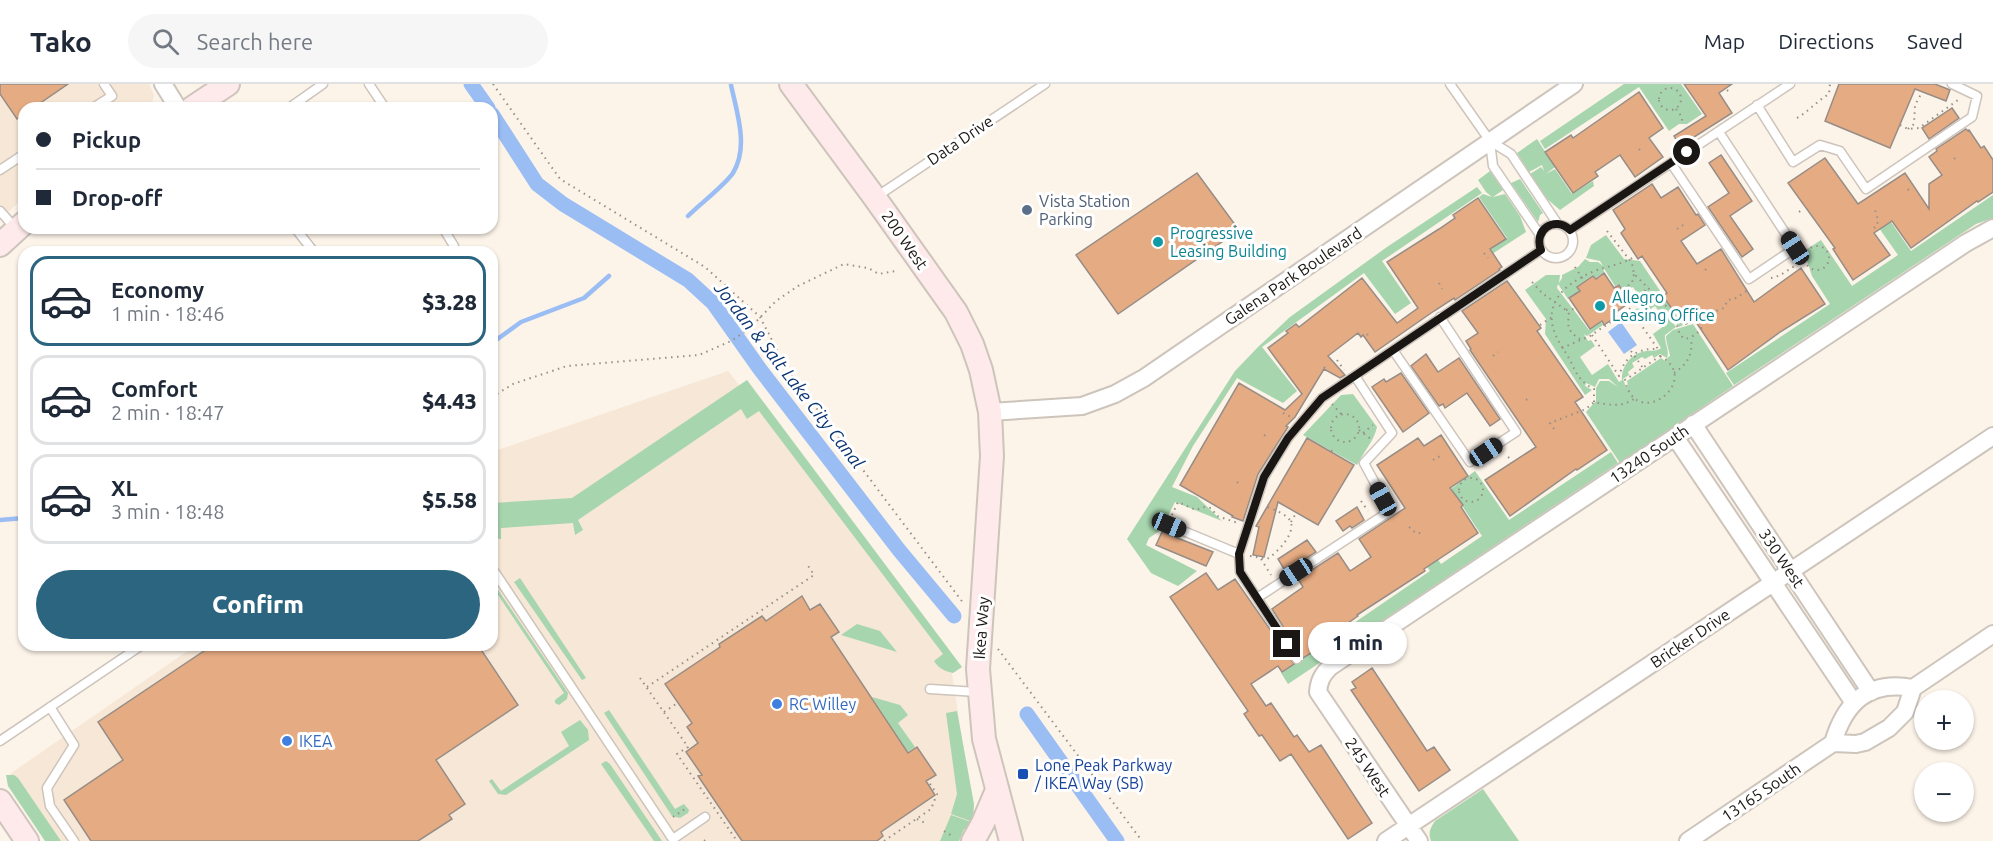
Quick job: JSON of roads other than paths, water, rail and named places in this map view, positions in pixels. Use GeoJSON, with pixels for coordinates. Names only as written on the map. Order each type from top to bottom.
{"type":"FeatureCollection","features":[{"type":"Feature","properties":{"kind":"main road"},"geometry":{"type":"LineString","coordinates":[[207,102],[228,84]]}},
{"type":"Feature","properties":{"kind":"main road","name":"200 West"},"geometry":{"type":"LineString","coordinates":[[791,84],[956,312],[981,370],[990,412]]}},
{"type":"Feature","properties":{"kind":"main road","name":"Ikea Way"},"geometry":{"type":"LineString","coordinates":[[990,412],[992,456],[978,669],[984,739],[1011,841]]}},
{"type":"Feature","properties":{"kind":"main road"},"geometry":{"type":"LineString","coordinates":[[973,841],[997,790]]}},
{"type":"Feature","properties":{"kind":"main road"},"geometry":{"type":"LineString","coordinates":[[0,801],[27,841]]}},
{"type":"Feature","properties":{"kind":"street"},"geometry":{"type":"LineString","coordinates":[[163,84],[174,102]]}},
{"type":"Feature","properties":{"kind":"street","name":"Galena Park Boulevard"},"geometry":{"type":"LineString","coordinates":[[990,412],[1082,406],[1116,394],[1144,378],[1574,84]]}},
{"type":"Feature","properties":{"kind":"street","name":"13240 South"},"geometry":{"type":"LineString","coordinates":[[1318,692],[1323,673],[1330,667],[1966,243],[1993,228]]}},
{"type":"Feature","properties":{"kind":"street","name":"330 West"},"geometry":{"type":"LineString","coordinates":[[1693,424],[1871,692]]}},
{"type":"Feature","properties":{"kind":"street","name":"330 West"},"geometry":{"type":"LineString","coordinates":[[1675,436],[1854,703]]}},
{"type":"Feature","properties":{"kind":"street","name":"Bricker Drive"},"geometry":{"type":"LineString","coordinates":[[1386,841],[1993,436]]}},
{"type":"Feature","properties":{"kind":"street"},"geometry":{"type":"LineString","coordinates":[[1913,688],[1880,687],[1854,703],[1841,721],[1833,743],[1865,742],[1889,728],[1905,712],[1913,688],[1993,634]]}},
{"type":"Feature","properties":{"kind":"street","name":"245 West"},"geometry":{"type":"LineString","coordinates":[[1318,692],[1419,841]]}},
{"type":"Feature","properties":{"kind":"street","name":"13165 South"},"geometry":{"type":"LineString","coordinates":[[1689,841],[1833,743]]}},
{"type":"Feature","properties":{"kind":"lane"},"geometry":{"type":"LineString","coordinates":[[102,102],[112,96],[104,84]]}},
{"type":"Feature","properties":{"kind":"lane"},"geometry":{"type":"LineString","coordinates":[[298,102],[323,84]]}},
{"type":"Feature","properties":{"kind":"lane"},"geometry":{"type":"LineString","coordinates":[[369,84],[381,102]]}},
{"type":"Feature","properties":{"kind":"lane","name":"Data Drive"},"geometry":{"type":"LineString","coordinates":[[875,198],[1045,84]]}},
{"type":"Feature","properties":{"kind":"lane"},"geometry":{"type":"LineString","coordinates":[[1450,84],[1490,141],[1511,154],[1557,223],[1570,230],[1574,243],[1568,254],[1553,258],[1541,250],[1539,242],[1540,235],[1545,228],[1557,223]]}},
{"type":"Feature","properties":{"kind":"lane"},"geometry":{"type":"LineString","coordinates":[[1570,230],[1790,84]]}},
{"type":"Feature","properties":{"kind":"lane"},"geometry":{"type":"LineString","coordinates":[[1757,105],[1793,162],[1820,145],[1840,151],[1866,189],[1972,117],[1977,96],[1952,84]]}},
{"type":"Feature","properties":{"kind":"lane"},"geometry":{"type":"LineString","coordinates":[[1671,163],[1749,279],[1795,248],[1719,132]]}},
{"type":"Feature","properties":{"kind":"lane"},"geometry":{"type":"LineString","coordinates":[[1490,141],[1493,166],[1540,235]]}},
{"type":"Feature","properties":{"kind":"lane"},"geometry":{"type":"LineString","coordinates":[[0,170],[18,158]]}},
{"type":"Feature","properties":{"kind":"lane"},"geometry":{"type":"LineString","coordinates":[[0,211],[13,232]]}},
{"type":"Feature","properties":{"kind":"lane"},"geometry":{"type":"LineString","coordinates":[[300,234],[309,246]]}},
{"type":"Feature","properties":{"kind":"lane"},"geometry":{"type":"LineString","coordinates":[[1297,659],[1240,572],[1239,554],[1264,477],[1288,438],[1322,398],[1541,250]]}},
{"type":"Feature","properties":{"kind":"lane"},"geometry":{"type":"LineString","coordinates":[[1393,350],[1470,462],[1516,432],[1440,317]]}},
{"type":"Feature","properties":{"kind":"lane"},"geometry":{"type":"LineString","coordinates":[[1257,598],[1390,511],[1364,463],[1392,433],[1355,376]]}},
{"type":"Feature","properties":{"kind":"lane"},"geometry":{"type":"LineString","coordinates":[[1169,525],[1239,554]]}},
{"type":"Feature","properties":{"kind":"lane"},"geometry":{"type":"LineString","coordinates":[[498,577],[674,840],[705,817]]}},
{"type":"Feature","properties":{"kind":"lane"},"geometry":{"type":"LineString","coordinates":[[0,741],[133,651]]}},
{"type":"Feature","properties":{"kind":"lane"},"geometry":{"type":"LineString","coordinates":[[930,689],[980,692]]}},
{"type":"Feature","properties":{"kind":"lane"},"geometry":{"type":"LineString","coordinates":[[50,707],[74,745],[47,788],[50,806],[74,841]]}},
{"type":"Feature","properties":{"kind":"water"},"geometry":{"type":"Polygon","coordinates":[[[1621,322],[1637,345],[1624,354],[1608,332],[1621,322]]]}},
{"type":"Feature","properties":{"kind":"waterway","name":"Jordan & Salt Lake City Canal"},"geometry":{"type":"LineString","coordinates":[[471,84],[484,102]]}},
{"type":"Feature","properties":{"kind":"waterway"},"geometry":{"type":"LineString","coordinates":[[688,216],[729,178],[738,163],[741,141],[731,85]]}},
{"type":"Feature","properties":{"kind":"waterway","name":"Jordan & Salt Lake City Canal"},"geometry":{"type":"LineString","coordinates":[[498,123],[537,184],[563,204],[688,280],[713,303],[759,368],[899,550],[954,616]]}},
{"type":"Feature","properties":{"kind":"waterway"},"geometry":{"type":"LineString","coordinates":[[498,339],[521,322],[584,298],[609,276]]}},
{"type":"Feature","properties":{"kind":"waterway"},"geometry":{"type":"LineString","coordinates":[[0,520],[18,518]]}},
{"type":"Feature","properties":{"kind":"waterway","name":"Jordan & Salt Lake City Canal"},"geometry":{"type":"LineString","coordinates":[[1027,714],[1117,841]]}},
{"type":"Feature","properties":{"kind":"place","name":"Vista Station Parking"},"geometry":{"type":"Point","coordinates":[1027,210]}},
{"type":"Feature","properties":{"kind":"place","name":"Progressive Leasing Building"},"geometry":{"type":"Point","coordinates":[1158,242]}},
{"type":"Feature","properties":{"kind":"place","name":"Allegro Leasing Office"},"geometry":{"type":"Point","coordinates":[1600,306]}},
{"type":"Feature","properties":{"kind":"place","name":"RC Willey"},"geometry":{"type":"Point","coordinates":[777,704]}},
{"type":"Feature","properties":{"kind":"place","name":"IKEA"},"geometry":{"type":"Point","coordinates":[287,741]}},
{"type":"Feature","properties":{"kind":"place","name":"Lone Peak Parkway / IKEA Way (SB)"},"geometry":{"type":"Point","coordinates":[1023,774]}}]}
